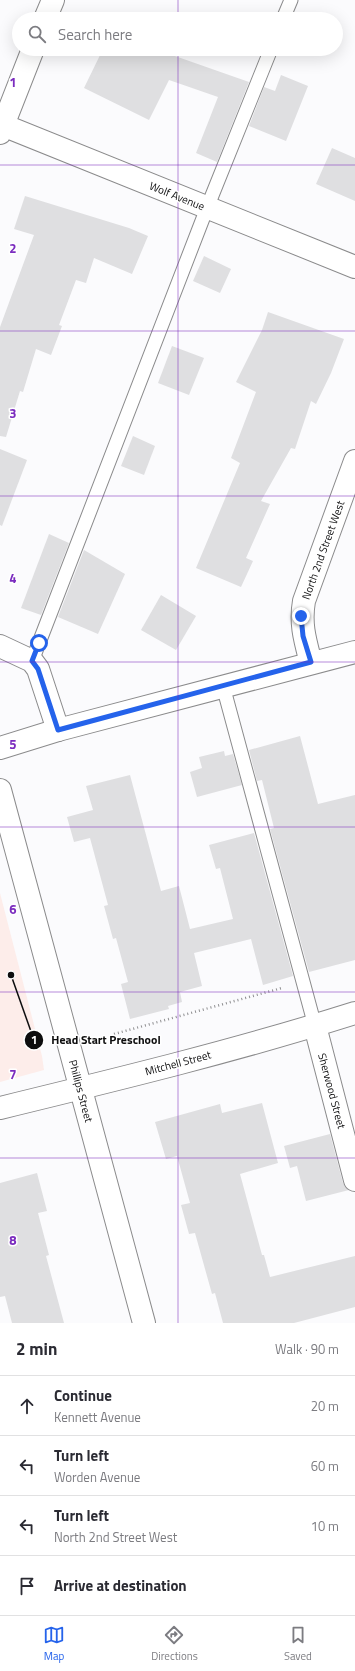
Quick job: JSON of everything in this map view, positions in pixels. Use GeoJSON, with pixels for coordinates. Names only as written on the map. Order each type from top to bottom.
{"type":"FeatureCollection","features":[{"type":"Feature","properties":{"kind":"street"},"geometry":{"type":"LineString","coordinates":[[48,12],[53,0]]}},
{"type":"Feature","properties":{"kind":"street"},"geometry":{"type":"LineString","coordinates":[[1,127],[30,56]]}},
{"type":"Feature","properties":{"kind":"street","name":"Wolf Avenue"},"geometry":{"type":"LineString","coordinates":[[1,127],[355,267]]}},
{"type":"Feature","properties":{"kind":"street","name":"North 2nd Street West"},"geometry":{"type":"LineString","coordinates":[[311,662],[303,636],[301,616],[304,601],[355,461]]}},
{"type":"Feature","properties":{"kind":"street"},"geometry":{"type":"LineString","coordinates":[[0,646],[32,661],[38,669],[58,730]]}},
{"type":"Feature","properties":{"kind":"street"},"geometry":{"type":"LineString","coordinates":[[0,748],[58,730],[311,662],[355,652]]}},
{"type":"Feature","properties":{"kind":"street","name":"Phillips Street"},"geometry":{"type":"LineString","coordinates":[[0,790],[144,1323]]}},
{"type":"Feature","properties":{"kind":"street","name":"Mitchell Street"},"geometry":{"type":"LineString","coordinates":[[0,1108],[80,1089],[315,1026],[355,1013]]}},
{"type":"Feature","properties":{"kind":"street","name":"Sherwood Street"},"geometry":{"type":"LineString","coordinates":[[315,1026],[355,1180]]}},
{"type":"Feature","properties":{"kind":"lane"},"geometry":{"type":"LineString","coordinates":[[286,12],[291,0]]}},
{"type":"Feature","properties":{"kind":"lane"},"geometry":{"type":"LineString","coordinates":[[32,661],[207,208],[268,56]]}},
{"type":"Feature","properties":{"kind":"lane"},"geometry":{"type":"LineString","coordinates":[[224,686],[315,1026]]}},
{"type":"Feature","properties":{"kind":"path"},"geometry":{"type":"LineString","coordinates":[[114,1034],[303,982]]}},
{"type":"Feature","properties":{"kind":"shaded area"},"geometry":{"type":"Polygon","coordinates":[[[0,893],[42,1056],[44,1070],[0,1082],[0,893]]]}},
{"type":"Feature","properties":{"kind":"building"},"geometry":{"type":"Polygon","coordinates":[[[100,56],[175,56],[249,82],[217,162],[196,153],[218,97],[169,80],[149,120],[84,88],[100,56]]]}},
{"type":"Feature","properties":{"kind":"building"},"geometry":{"type":"Polygon","coordinates":[[[281,75],[308,86],[286,141],[249,126],[264,87],[275,91],[281,75]]]}},
{"type":"Feature","properties":{"kind":"building"},"geometry":{"type":"Polygon","coordinates":[[[332,148],[355,158],[355,201],[316,184],[332,148]]]}},
{"type":"Feature","properties":{"kind":"building"},"geometry":{"type":"Polygon","coordinates":[[[25,196],[129,228],[148,236],[132,274],[94,258],[86,283],[76,280],[59,325],[62,326],[51,355],[36,349],[23,392],[20,391],[6,437],[0,436],[0,327],[34,235],[14,229],[25,196]]]}},
{"type":"Feature","properties":{"kind":"building"},"geometry":{"type":"Polygon","coordinates":[[[204,256],[231,269],[220,293],[193,281],[204,256]]]}},
{"type":"Feature","properties":{"kind":"building"},"geometry":{"type":"Polygon","coordinates":[[[268,312],[344,339],[331,373],[316,404],[311,401],[295,449],[291,448],[261,501],[270,504],[246,558],[253,561],[241,587],[196,568],[240,463],[231,458],[256,392],[236,382],[262,330],[268,312]]]}},
{"type":"Feature","properties":{"kind":"building"},"geometry":{"type":"Polygon","coordinates":[[[172,346],[204,358],[189,395],[158,383],[172,346]]]}},
{"type":"Feature","properties":{"kind":"building"},"geometry":{"type":"Polygon","coordinates":[[[133,436],[155,446],[144,475],[121,466],[133,436]]]}},
{"type":"Feature","properties":{"kind":"building"},"geometry":{"type":"Polygon","coordinates":[[[0,449],[27,460],[2,526],[0,525],[0,449]]]}},
{"type":"Feature","properties":{"kind":"building"},"geometry":{"type":"Polygon","coordinates":[[[49,534],[69,543],[41,615],[21,608],[49,534]]]}},
{"type":"Feature","properties":{"kind":"building"},"geometry":{"type":"Polygon","coordinates":[[[84,550],[125,574],[98,634],[58,617],[84,550]]]}},
{"type":"Feature","properties":{"kind":"building"},"geometry":{"type":"Polygon","coordinates":[[[161,595],[196,616],[176,650],[141,630],[161,595]]]}},
{"type":"Feature","properties":{"kind":"building"},"geometry":{"type":"Polygon","coordinates":[[[300,736],[318,804],[355,795],[355,960],[309,972],[270,829],[274,828],[262,780],[257,781],[249,750],[300,736]]]}},
{"type":"Feature","properties":{"kind":"building"},"geometry":{"type":"Polygon","coordinates":[[[224,751],[225,756],[233,754],[242,785],[197,797],[190,772],[202,768],[199,757],[224,751]]]}},
{"type":"Feature","properties":{"kind":"building"},"geometry":{"type":"Polygon","coordinates":[[[130,775],[161,891],[179,886],[190,929],[233,919],[220,868],[216,869],[209,845],[254,833],[293,976],[263,985],[251,939],[194,953],[202,986],[180,992],[182,1002],[168,1006],[169,1009],[130,1019],[121,984],[128,982],[116,938],[113,939],[104,906],[108,905],[90,838],[74,842],[67,817],[93,810],[86,786],[130,775]]]}},
{"type":"Feature","properties":{"kind":"building"},"geometry":{"type":"Polygon","coordinates":[[[262,1103],[278,1163],[240,1174],[262,1255],[264,1255],[270,1277],[355,1256],[355,1307],[294,1323],[223,1323],[215,1293],[212,1294],[195,1233],[189,1234],[181,1205],[190,1203],[177,1156],[166,1159],[155,1122],[220,1104],[222,1113],[262,1103]]]}},
{"type":"Feature","properties":{"kind":"building"},"geometry":{"type":"Polygon","coordinates":[[[330,1134],[343,1183],[349,1190],[306,1201],[297,1166],[290,1168],[284,1146],[330,1134]]]}},
{"type":"Feature","properties":{"kind":"building"},"geometry":{"type":"Polygon","coordinates":[[[37,1173],[47,1211],[38,1213],[49,1255],[46,1256],[64,1323],[12,1323],[5,1296],[0,1297],[0,1183],[37,1173]]]}},
{"type":"Feature","properties":{"kind":"place","name":"Head Start Preschool"},"geometry":{"type":"Point","coordinates":[11,975]}},
{"type":"Feature","properties":{"kind":"route"},"geometry":{"type":"LineString","coordinates":[[39,643],[32,661],[38,669],[58,730],[311,662],[303,636],[301,616]]}}]}
